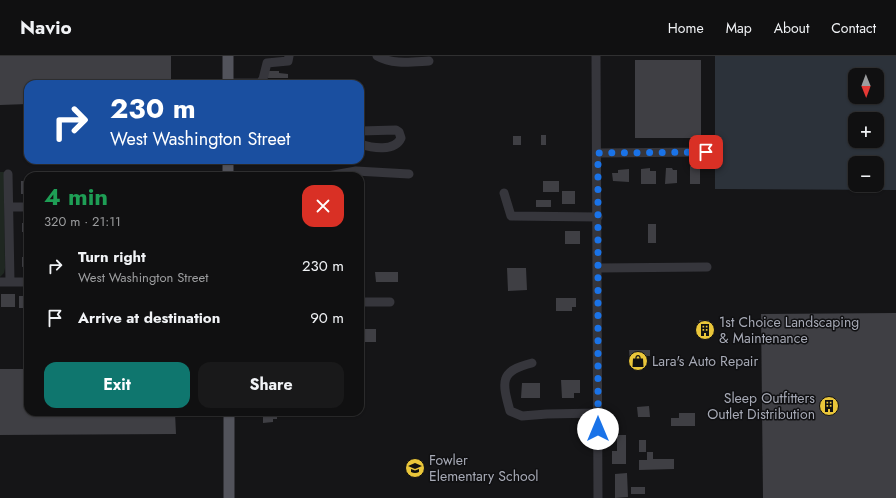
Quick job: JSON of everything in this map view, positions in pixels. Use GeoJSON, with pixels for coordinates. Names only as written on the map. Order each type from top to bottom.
{"type":"FeatureCollection","features":[{"type":"Feature","properties":{"kind":"main road"},"geometry":{"type":"LineString","coordinates":[[228,56],[228,80]]}},
{"type":"Feature","properties":{"kind":"main road"},"geometry":{"type":"LineString","coordinates":[[229,416],[229,498]]}},
{"type":"Feature","properties":{"kind":"street"},"geometry":{"type":"LineString","coordinates":[[262,80],[267,63],[288,61],[289,56]]}},
{"type":"Feature","properties":{"kind":"street"},"geometry":{"type":"LineString","coordinates":[[377,56],[382,59],[397,62],[429,61]]}},
{"type":"Feature","properties":{"kind":"street"},"geometry":{"type":"LineString","coordinates":[[596,56],[598,153],[598,498]]}},
{"type":"Feature","properties":{"kind":"street"},"geometry":{"type":"LineString","coordinates":[[364,131],[396,130],[399,132],[401,138],[399,143],[392,147],[364,144]]}},
{"type":"Feature","properties":{"kind":"street"},"geometry":{"type":"LineString","coordinates":[[598,153],[706,152]]}},
{"type":"Feature","properties":{"kind":"street"},"geometry":{"type":"LineString","coordinates":[[350,172],[409,174]]}},
{"type":"Feature","properties":{"kind":"street"},"geometry":{"type":"LineString","coordinates":[[8,174],[10,282]]}},
{"type":"Feature","properties":{"kind":"street"},"geometry":{"type":"LineString","coordinates":[[504,193],[511,216],[598,217]]}},
{"type":"Feature","properties":{"kind":"street"},"geometry":{"type":"LineString","coordinates":[[9,207],[24,207]]}},
{"type":"Feature","properties":{"kind":"street"},"geometry":{"type":"LineString","coordinates":[[598,268],[707,267]]}},
{"type":"Feature","properties":{"kind":"street"},"geometry":{"type":"LineString","coordinates":[[0,282],[24,282]]}},
{"type":"Feature","properties":{"kind":"street"},"geometry":{"type":"LineString","coordinates":[[364,302],[390,302]]}},
{"type":"Feature","properties":{"kind":"street"},"geometry":{"type":"LineString","coordinates":[[532,363],[516,367],[506,376],[504,388],[510,411],[522,416],[598,413]]}},
{"type":"Feature","properties":{"kind":"shaded area"},"geometry":{"type":"Polygon","coordinates":[[[715,56],[896,56],[896,190],[884,190],[884,156],[848,156],[848,190],[715,189],[715,56]]]}},
{"type":"Feature","properties":{"kind":"shaded area"},"geometry":{"type":"Polygon","coordinates":[[[0,172],[4,172],[5,268],[4,273],[0,277],[0,172]]]}},
{"type":"Feature","properties":{"kind":"building"},"geometry":{"type":"Polygon","coordinates":[[[0,56],[171,56],[171,80],[24,80],[24,104],[0,105],[0,56]]]}},
{"type":"Feature","properties":{"kind":"building"},"geometry":{"type":"Polygon","coordinates":[[[635,60],[701,60],[701,138],[635,138],[635,60]]]}},
{"type":"Feature","properties":{"kind":"building"},"geometry":{"type":"Polygon","coordinates":[[[268,71],[279,71],[279,73],[288,74],[288,78],[268,78],[268,71]]]}},
{"type":"Feature","properties":{"kind":"building"},"geometry":{"type":"Polygon","coordinates":[[[541,135],[546,135],[546,145],[541,145],[541,135]]]}},
{"type":"Feature","properties":{"kind":"building"},"geometry":{"type":"Polygon","coordinates":[[[513,136],[521,136],[521,145],[513,145],[513,136]]]}},
{"type":"Feature","properties":{"kind":"building"},"geometry":{"type":"Polygon","coordinates":[[[690,166],[700,166],[700,184],[690,184],[690,166]]]}},
{"type":"Feature","properties":{"kind":"building"},"geometry":{"type":"Polygon","coordinates":[[[650,168],[650,171],[656,171],[656,184],[641,184],[641,169],[650,168]]]}},
{"type":"Feature","properties":{"kind":"building"},"geometry":{"type":"Polygon","coordinates":[[[666,168],[677,170],[677,183],[665,184],[666,168]]]}},
{"type":"Feature","properties":{"kind":"building"},"geometry":{"type":"Polygon","coordinates":[[[629,169],[629,182],[613,181],[612,173],[618,173],[618,170],[629,169]]]}},
{"type":"Feature","properties":{"kind":"building"},"geometry":{"type":"Polygon","coordinates":[[[21,181],[24,181],[24,194],[21,194],[21,181]]]}},
{"type":"Feature","properties":{"kind":"building"},"geometry":{"type":"Polygon","coordinates":[[[543,181],[559,181],[559,192],[543,192],[543,181]]]}},
{"type":"Feature","properties":{"kind":"building"},"geometry":{"type":"Polygon","coordinates":[[[562,191],[575,191],[575,204],[562,204],[562,191]]]}},
{"type":"Feature","properties":{"kind":"building"},"geometry":{"type":"Polygon","coordinates":[[[536,200],[551,200],[551,207],[536,207],[536,200]]]}},
{"type":"Feature","properties":{"kind":"building"},"geometry":{"type":"Polygon","coordinates":[[[22,223],[24,223],[24,232],[22,232],[22,223]]]}},
{"type":"Feature","properties":{"kind":"building"},"geometry":{"type":"Polygon","coordinates":[[[648,224],[656,224],[656,243],[648,243],[648,224]]]}},
{"type":"Feature","properties":{"kind":"building"},"geometry":{"type":"Polygon","coordinates":[[[565,231],[580,231],[580,244],[565,244],[565,231]]]}},
{"type":"Feature","properties":{"kind":"building"},"geometry":{"type":"Polygon","coordinates":[[[22,257],[24,257],[24,267],[22,267],[22,257]]]}},
{"type":"Feature","properties":{"kind":"building"},"geometry":{"type":"Polygon","coordinates":[[[507,268],[526,268],[527,290],[508,291],[507,268]]]}},
{"type":"Feature","properties":{"kind":"building"},"geometry":{"type":"Polygon","coordinates":[[[375,272],[398,272],[398,282],[376,282],[375,272]]]}},
{"type":"Feature","properties":{"kind":"building"},"geometry":{"type":"Polygon","coordinates":[[[1,294],[15,294],[15,307],[1,307],[1,294]]]}},
{"type":"Feature","properties":{"kind":"building"},"geometry":{"type":"Polygon","coordinates":[[[19,296],[24,296],[24,308],[19,308],[19,296]]]}},
{"type":"Feature","properties":{"kind":"building"},"geometry":{"type":"Polygon","coordinates":[[[556,298],[576,298],[576,307],[572,307],[572,311],[556,311],[556,298]]]}},
{"type":"Feature","properties":{"kind":"building","name":"Sleep Outfitters Outlet Distribution"},"geometry":{"type":"Polygon","coordinates":[[[896,313],[896,498],[763,498],[761,314],[896,313]]]}},
{"type":"Feature","properties":{"kind":"building","name":"1st Choice Landscaping & Maintenance"},"geometry":{"type":"Polygon","coordinates":[[[699,320],[709,320],[711,336],[699,336],[699,320]]]}},
{"type":"Feature","properties":{"kind":"building"},"geometry":{"type":"Polygon","coordinates":[[[364,329],[376,329],[376,342],[364,342],[364,329]]]}},
{"type":"Feature","properties":{"kind":"building","name":"Lara's Auto Repair"},"geometry":{"type":"Polygon","coordinates":[[[629,350],[650,350],[650,356],[647,356],[647,365],[630,365],[629,350]]]}},
{"type":"Feature","properties":{"kind":"building"},"geometry":{"type":"Polygon","coordinates":[[[0,369],[24,369],[24,416],[175,416],[176,434],[0,435],[0,369]]]}},
{"type":"Feature","properties":{"kind":"building"},"geometry":{"type":"Polygon","coordinates":[[[561,380],[580,380],[580,393],[574,393],[574,398],[562,398],[561,380]]]}},
{"type":"Feature","properties":{"kind":"building"},"geometry":{"type":"Polygon","coordinates":[[[522,383],[540,383],[540,398],[521,398],[522,383]]]}},
{"type":"Feature","properties":{"kind":"building"},"geometry":{"type":"Polygon","coordinates":[[[649,406],[650,417],[638,417],[637,407],[649,406]]]}},
{"type":"Feature","properties":{"kind":"building"},"geometry":{"type":"Polygon","coordinates":[[[679,413],[695,413],[695,426],[671,426],[671,418],[679,418],[679,413]]]}},
{"type":"Feature","properties":{"kind":"building"},"geometry":{"type":"Polygon","coordinates":[[[277,416],[277,419],[273,419],[273,422],[263,423],[263,417],[259,417],[277,416]]]}},
{"type":"Feature","properties":{"kind":"building"},"geometry":{"type":"Polygon","coordinates":[[[617,435],[626,435],[626,464],[612,464],[612,451],[617,451],[617,435]]]}},
{"type":"Feature","properties":{"kind":"building"},"geometry":{"type":"Polygon","coordinates":[[[639,440],[646,440],[646,452],[639,452],[639,440]]]}},
{"type":"Feature","properties":{"kind":"building"},"geometry":{"type":"Polygon","coordinates":[[[647,452],[653,452],[653,459],[674,459],[674,469],[639,470],[639,460],[647,460],[647,452]]]}},
{"type":"Feature","properties":{"kind":"building"},"geometry":{"type":"Polygon","coordinates":[[[627,473],[628,497],[615,498],[615,474],[627,473]]]}},
{"type":"Feature","properties":{"kind":"building"},"geometry":{"type":"Polygon","coordinates":[[[631,487],[645,487],[645,494],[631,494],[631,487]]]}},
{"type":"Feature","properties":{"kind":"place","name":"1st Choice Landscaping & Maintenance"},"geometry":{"type":"Point","coordinates":[705,330]}},
{"type":"Feature","properties":{"kind":"place","name":"Lara's Auto Repair"},"geometry":{"type":"Point","coordinates":[638,361]}},
{"type":"Feature","properties":{"kind":"place","name":"Sleep Outfitters Outlet Distribution"},"geometry":{"type":"Point","coordinates":[829,406]}},
{"type":"Feature","properties":{"kind":"place","name":"Fowler Elementary School"},"geometry":{"type":"Point","coordinates":[415,468]}},
{"type":"Feature","properties":{"kind":"route"},"geometry":{"type":"LineString","coordinates":[[598,429],[598,153],[706,152]]}}]}
